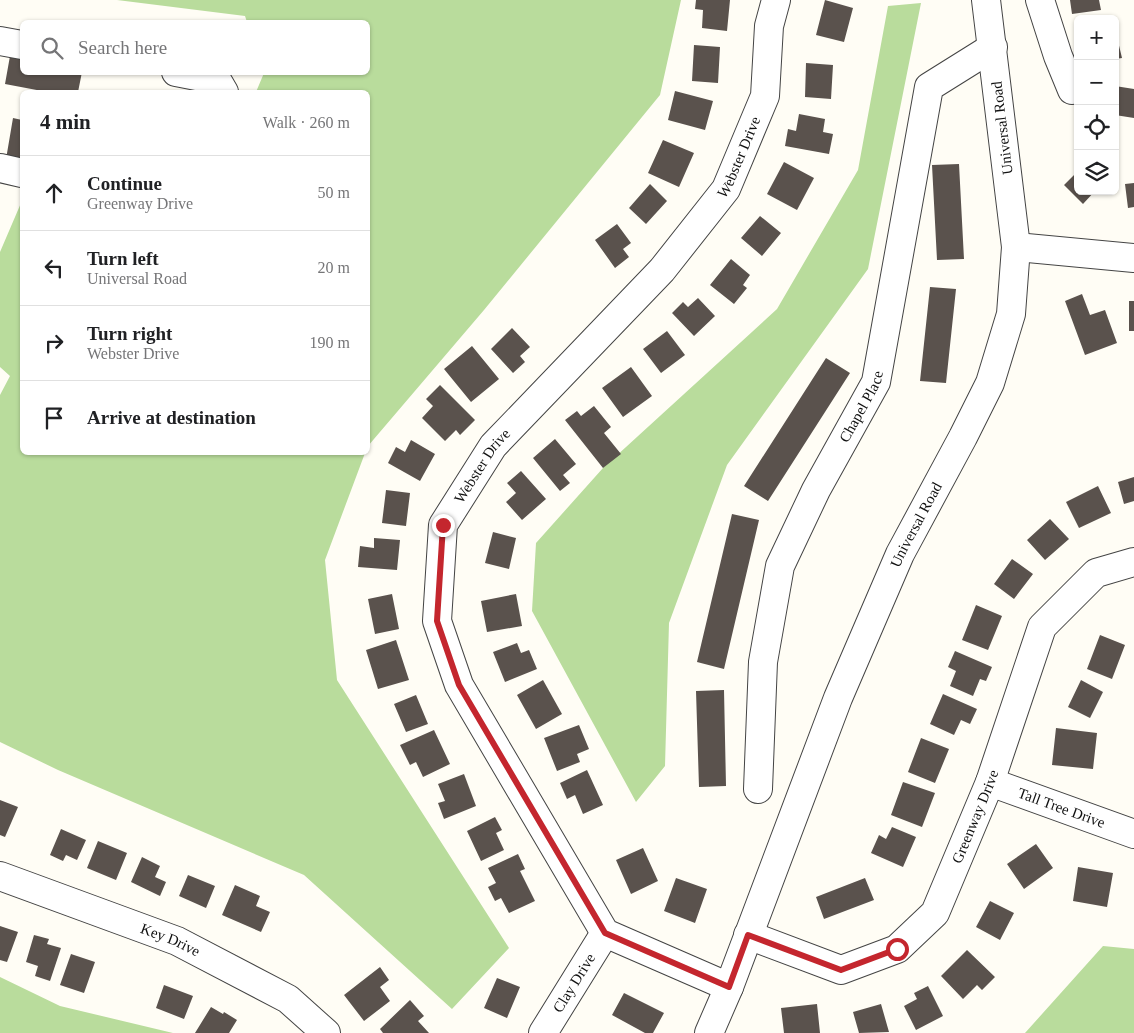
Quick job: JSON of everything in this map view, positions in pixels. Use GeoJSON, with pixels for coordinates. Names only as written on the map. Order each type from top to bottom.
{"type":"FeatureCollection","features":[{"type":"Feature","properties":{"kind":"street","name":"Webster Drive"},"geometry":{"type":"LineString","coordinates":[[605,933],[459,685],[437,621],[443,525],[492,446],[662,270],[726,189],[765,96],[769,26],[776,0]]}},
{"type":"Feature","properties":{"kind":"street","name":"Universal Road"},"geometry":{"type":"LineString","coordinates":[[709,1033],[729,987],[838,698],[900,554],[990,383],[1011,314],[1016,247],[986,0]]}},
{"type":"Feature","properties":{"kind":"street"},"geometry":{"type":"LineString","coordinates":[[1040,0],[1058,56],[1072,90]]}},
{"type":"Feature","properties":{"kind":"street"},"geometry":{"type":"LineString","coordinates":[[0,41],[20,45]]}},
{"type":"Feature","properties":{"kind":"street","name":"Chapel Place"},"geometry":{"type":"LineString","coordinates":[[758,789],[763,662],[780,566],[816,490],[876,382],[929,87],[993,47]]}},
{"type":"Feature","properties":{"kind":"street"},"geometry":{"type":"LineString","coordinates":[[191,75],[217,80],[223,90]]}},
{"type":"Feature","properties":{"kind":"street"},"geometry":{"type":"LineString","coordinates":[[0,168],[20,173]]}},
{"type":"Feature","properties":{"kind":"street"},"geometry":{"type":"LineString","coordinates":[[1016,247],[1134,258]]}},
{"type":"Feature","properties":{"kind":"street","name":"Greenway Drive"},"geometry":{"type":"LineString","coordinates":[[748,935],[841,970],[897,949],[935,913],[990,782],[1042,627],[1096,573],[1134,562]]}},
{"type":"Feature","properties":{"kind":"street","name":"Tall Tree Drive"},"geometry":{"type":"LineString","coordinates":[[990,782],[1134,834]]}},
{"type":"Feature","properties":{"kind":"street","name":"Key Drive"},"geometry":{"type":"LineString","coordinates":[[0,876],[177,941],[288,999],[326,1033]]}},
{"type":"Feature","properties":{"kind":"street"},"geometry":{"type":"LineString","coordinates":[[605,933],[729,987]]}},
{"type":"Feature","properties":{"kind":"street","name":"Clay Drive"},"geometry":{"type":"LineString","coordinates":[[543,1033],[605,933]]}},
{"type":"Feature","properties":{"kind":"green space"},"geometry":{"type":"Polygon","coordinates":[[[117,0],[681,0],[660,95],[484,310],[370,444],[370,90],[257,90],[263,75],[370,75],[370,20],[246,20],[245,16],[117,0]]]}},
{"type":"Feature","properties":{"kind":"green space"},"geometry":{"type":"Polygon","coordinates":[[[921,3],[868,269],[727,465],[669,623],[665,766],[636,802],[532,611],[536,543],[603,468],[777,309],[858,170],[888,6],[921,3]]]}},
{"type":"Feature","properties":{"kind":"green space"},"geometry":{"type":"Polygon","coordinates":[[[20,205],[20,455],[364,455],[325,560],[337,680],[509,948],[452,1009],[304,875],[58,770],[0,742],[0,395],[10,376],[0,367],[0,252],[20,205]]]}},
{"type":"Feature","properties":{"kind":"green space"},"geometry":{"type":"Polygon","coordinates":[[[1103,946],[1134,949],[1134,1033],[1025,1033],[1103,946]]]}},
{"type":"Feature","properties":{"kind":"green space"},"geometry":{"type":"Polygon","coordinates":[[[0,977],[60,1006],[173,1033],[0,1033],[0,977]]]}},
{"type":"Feature","properties":{"kind":"building"},"geometry":{"type":"Polygon","coordinates":[[[696,0],[730,0],[727,31],[702,28],[703,10],[695,9],[696,0]]]}},
{"type":"Feature","properties":{"kind":"building"},"geometry":{"type":"Polygon","coordinates":[[[825,0],[853,8],[844,42],[816,35],[825,0]]]}},
{"type":"Feature","properties":{"kind":"building"},"geometry":{"type":"Polygon","coordinates":[[[1070,0],[1099,0],[1101,10],[1072,14],[1070,0]]]}},
{"type":"Feature","properties":{"kind":"building"},"geometry":{"type":"Polygon","coordinates":[[[694,45],[720,47],[718,83],[692,81],[694,45]]]}},
{"type":"Feature","properties":{"kind":"building"},"geometry":{"type":"Polygon","coordinates":[[[1119,46],[1122,58],[1119,58],[1119,46]]]}},
{"type":"Feature","properties":{"kind":"building"},"geometry":{"type":"Polygon","coordinates":[[[10,56],[20,58],[20,75],[81,75],[78,90],[37,90],[5,84],[10,56]]]}},
{"type":"Feature","properties":{"kind":"building"},"geometry":{"type":"Polygon","coordinates":[[[806,63],[833,65],[831,99],[805,97],[806,63]]]}},
{"type":"Feature","properties":{"kind":"building"},"geometry":{"type":"Polygon","coordinates":[[[1119,87],[1134,89],[1134,118],[1119,116],[1119,87]]]}},
{"type":"Feature","properties":{"kind":"building"},"geometry":{"type":"Polygon","coordinates":[[[675,91],[713,101],[705,130],[668,120],[675,91]]]}},
{"type":"Feature","properties":{"kind":"building"},"geometry":{"type":"Polygon","coordinates":[[[799,114],[825,119],[823,132],[833,134],[829,154],[785,146],[788,129],[796,131],[799,114]]]}},
{"type":"Feature","properties":{"kind":"building"},"geometry":{"type":"Polygon","coordinates":[[[13,118],[20,120],[20,169],[5,165],[13,118]]]}},
{"type":"Feature","properties":{"kind":"building"},"geometry":{"type":"Polygon","coordinates":[[[663,140],[694,153],[679,187],[648,173],[663,140]]]}},
{"type":"Feature","properties":{"kind":"building"},"geometry":{"type":"Polygon","coordinates":[[[784,162],[814,178],[797,210],[767,194],[784,162]]]}},
{"type":"Feature","properties":{"kind":"building"},"geometry":{"type":"Polygon","coordinates":[[[959,164],[964,259],[937,260],[932,165],[959,164]]]}},
{"type":"Feature","properties":{"kind":"building"},"geometry":{"type":"Polygon","coordinates":[[[1074,175],[1074,195],[1064,185],[1074,175]]]}},
{"type":"Feature","properties":{"kind":"building"},"geometry":{"type":"Polygon","coordinates":[[[1134,183],[1134,207],[1128,208],[1125,184],[1134,183]]]}},
{"type":"Feature","properties":{"kind":"building"},"geometry":{"type":"Polygon","coordinates":[[[650,184],[667,201],[646,224],[629,208],[650,184]]]}},
{"type":"Feature","properties":{"kind":"building"},"geometry":{"type":"Polygon","coordinates":[[[1074,195],[1091,195],[1083,204],[1074,195]]]}},
{"type":"Feature","properties":{"kind":"building"},"geometry":{"type":"Polygon","coordinates":[[[760,216],[781,233],[762,256],[741,238],[760,216]]]}},
{"type":"Feature","properties":{"kind":"building"},"geometry":{"type":"Polygon","coordinates":[[[617,224],[631,243],[623,249],[629,257],[615,268],[595,240],[617,224]]]}},
{"type":"Feature","properties":{"kind":"building"},"geometry":{"type":"Polygon","coordinates":[[[731,259],[750,275],[743,285],[747,288],[734,304],[710,285],[731,259]]]}},
{"type":"Feature","properties":{"kind":"building"},"geometry":{"type":"Polygon","coordinates":[[[930,287],[956,289],[946,383],[920,381],[930,287]]]}},
{"type":"Feature","properties":{"kind":"building"},"geometry":{"type":"Polygon","coordinates":[[[1082,294],[1090,315],[1105,310],[1117,343],[1085,355],[1065,301],[1082,294]]]}},
{"type":"Feature","properties":{"kind":"building"},"geometry":{"type":"Polygon","coordinates":[[[698,298],[715,316],[694,336],[672,313],[683,302],[688,307],[698,298]]]}},
{"type":"Feature","properties":{"kind":"building"},"geometry":{"type":"Polygon","coordinates":[[[1129,301],[1134,301],[1134,331],[1129,331],[1129,301]]]}},
{"type":"Feature","properties":{"kind":"building"},"geometry":{"type":"Polygon","coordinates":[[[512,328],[530,347],[520,356],[525,362],[513,373],[491,349],[512,328]]]}},
{"type":"Feature","properties":{"kind":"building"},"geometry":{"type":"Polygon","coordinates":[[[667,331],[685,355],[661,373],[643,349],[667,331]]]}},
{"type":"Feature","properties":{"kind":"building"},"geometry":{"type":"Polygon","coordinates":[[[472,346],[499,379],[471,402],[444,369],[472,346]]]}},
{"type":"Feature","properties":{"kind":"building"},"geometry":{"type":"Polygon","coordinates":[[[826,358],[850,373],[768,501],[744,486],[826,358]]]}},
{"type":"Feature","properties":{"kind":"building"},"geometry":{"type":"Polygon","coordinates":[[[631,367],[652,396],[623,417],[602,388],[631,367]]]}},
{"type":"Feature","properties":{"kind":"building"},"geometry":{"type":"Polygon","coordinates":[[[440,385],[475,420],[460,435],[456,430],[445,441],[422,418],[433,406],[426,399],[440,385]]]}},
{"type":"Feature","properties":{"kind":"building"},"geometry":{"type":"Polygon","coordinates":[[[594,406],[611,427],[604,433],[621,454],[603,468],[565,420],[577,411],[581,416],[594,406]]]}},
{"type":"Feature","properties":{"kind":"building"},"geometry":{"type":"Polygon","coordinates":[[[555,439],[576,464],[563,475],[570,483],[560,491],[533,458],[555,439]]]}},
{"type":"Feature","properties":{"kind":"building"},"geometry":{"type":"Polygon","coordinates":[[[411,440],[435,454],[420,481],[388,463],[396,447],[405,452],[411,440]]]}},
{"type":"Feature","properties":{"kind":"building"},"geometry":{"type":"Polygon","coordinates":[[[521,471],[546,499],[522,520],[506,502],[516,493],[507,483],[521,471]]]}},
{"type":"Feature","properties":{"kind":"building"},"geometry":{"type":"Polygon","coordinates":[[[1134,477],[1134,501],[1124,504],[1118,482],[1134,477]]]}},
{"type":"Feature","properties":{"kind":"building"},"geometry":{"type":"Polygon","coordinates":[[[1098,486],[1111,513],[1079,528],[1066,502],[1098,486]]]}},
{"type":"Feature","properties":{"kind":"building"},"geometry":{"type":"Polygon","coordinates":[[[386,490],[410,493],[406,526],[382,523],[386,490]]]}},
{"type":"Feature","properties":{"kind":"building"},"geometry":{"type":"Polygon","coordinates":[[[732,514],[759,520],[724,669],[697,662],[732,514]]]}},
{"type":"Feature","properties":{"kind":"building"},"geometry":{"type":"Polygon","coordinates":[[[1050,519],[1069,539],[1045,560],[1027,540],[1050,519]]]}},
{"type":"Feature","properties":{"kind":"building"},"geometry":{"type":"Polygon","coordinates":[[[493,532],[516,538],[509,569],[485,563],[493,532]]]}},
{"type":"Feature","properties":{"kind":"building"},"geometry":{"type":"Polygon","coordinates":[[[374,538],[400,540],[397,570],[358,567],[360,546],[374,548],[374,538]]]}},
{"type":"Feature","properties":{"kind":"building"},"geometry":{"type":"Polygon","coordinates":[[[1012,559],[1033,574],[1014,599],[994,584],[1012,559]]]}},
{"type":"Feature","properties":{"kind":"building"},"geometry":{"type":"Polygon","coordinates":[[[392,594],[399,629],[375,634],[368,599],[392,594]]]}},
{"type":"Feature","properties":{"kind":"building"},"geometry":{"type":"Polygon","coordinates":[[[516,594],[522,626],[487,632],[481,601],[516,594]]]}},
{"type":"Feature","properties":{"kind":"building"},"geometry":{"type":"Polygon","coordinates":[[[976,605],[1002,616],[988,650],[962,640],[976,605]]]}},
{"type":"Feature","properties":{"kind":"building"},"geometry":{"type":"Polygon","coordinates":[[[1100,635],[1125,645],[1112,679],[1087,669],[1100,635]]]}},
{"type":"Feature","properties":{"kind":"building"},"geometry":{"type":"Polygon","coordinates":[[[396,640],[409,680],[378,689],[366,650],[396,640]]]}},
{"type":"Feature","properties":{"kind":"building"},"geometry":{"type":"Polygon","coordinates":[[[517,643],[521,653],[529,650],[537,669],[505,682],[493,652],[517,643]]]}},
{"type":"Feature","properties":{"kind":"building"},"geometry":{"type":"Polygon","coordinates":[[[955,651],[992,667],[986,681],[980,679],[973,696],[950,686],[956,671],[948,667],[955,651]]]}},
{"type":"Feature","properties":{"kind":"building"},"geometry":{"type":"Polygon","coordinates":[[[543,680],[562,714],[536,729],[517,695],[543,680]]]}},
{"type":"Feature","properties":{"kind":"building"},"geometry":{"type":"Polygon","coordinates":[[[1081,680],[1103,692],[1090,718],[1068,707],[1081,680]]]}},
{"type":"Feature","properties":{"kind":"building"},"geometry":{"type":"Polygon","coordinates":[[[724,690],[726,786],[699,787],[696,691],[724,690]]]}},
{"type":"Feature","properties":{"kind":"building"},"geometry":{"type":"Polygon","coordinates":[[[943,694],[977,709],[970,724],[961,720],[954,735],[930,724],[943,694]]]}},
{"type":"Feature","properties":{"kind":"building"},"geometry":{"type":"Polygon","coordinates":[[[416,695],[428,724],[406,732],[394,704],[416,695]]]}},
{"type":"Feature","properties":{"kind":"building"},"geometry":{"type":"Polygon","coordinates":[[[579,725],[589,749],[577,754],[580,762],[557,771],[544,738],[579,725]]]}},
{"type":"Feature","properties":{"kind":"building"},"geometry":{"type":"Polygon","coordinates":[[[1056,728],[1097,733],[1093,769],[1052,765],[1056,728]]]}},
{"type":"Feature","properties":{"kind":"building"},"geometry":{"type":"Polygon","coordinates":[[[434,730],[450,764],[423,777],[416,762],[410,765],[400,745],[434,730]]]}},
{"type":"Feature","properties":{"kind":"building"},"geometry":{"type":"Polygon","coordinates":[[[921,738],[949,749],[935,783],[908,772],[921,738]]]}},
{"type":"Feature","properties":{"kind":"building"},"geometry":{"type":"Polygon","coordinates":[[[587,770],[603,805],[583,814],[575,795],[567,799],[560,783],[587,770]]]}},
{"type":"Feature","properties":{"kind":"building"},"geometry":{"type":"Polygon","coordinates":[[[464,774],[476,806],[444,819],[438,803],[445,801],[438,784],[464,774]]]}},
{"type":"Feature","properties":{"kind":"building"},"geometry":{"type":"Polygon","coordinates":[[[903,782],[935,793],[922,827],[891,815],[903,782]]]}},
{"type":"Feature","properties":{"kind":"building"},"geometry":{"type":"Polygon","coordinates":[[[0,800],[18,807],[5,837],[0,835],[0,800]]]}},
{"type":"Feature","properties":{"kind":"building"},"geometry":{"type":"Polygon","coordinates":[[[495,817],[502,830],[496,833],[504,850],[481,861],[467,831],[495,817]]]}},
{"type":"Feature","properties":{"kind":"building"},"geometry":{"type":"Polygon","coordinates":[[[892,827],[916,837],[903,867],[871,853],[879,835],[886,839],[892,827]]]}},
{"type":"Feature","properties":{"kind":"building"},"geometry":{"type":"Polygon","coordinates":[[[61,829],[86,840],[77,860],[66,855],[63,861],[50,855],[61,829]]]}},
{"type":"Feature","properties":{"kind":"building"},"geometry":{"type":"Polygon","coordinates":[[[98,841],[127,853],[116,880],[87,868],[98,841]]]}},
{"type":"Feature","properties":{"kind":"building"},"geometry":{"type":"Polygon","coordinates":[[[1036,844],[1053,868],[1024,889],[1007,864],[1036,844]]]}},
{"type":"Feature","properties":{"kind":"building"},"geometry":{"type":"Polygon","coordinates":[[[643,848],[658,881],[631,894],[616,860],[643,848]]]}},
{"type":"Feature","properties":{"kind":"building"},"geometry":{"type":"Polygon","coordinates":[[[518,854],[525,869],[520,871],[535,901],[509,913],[501,898],[495,901],[488,887],[496,883],[488,868],[518,854]]]}},
{"type":"Feature","properties":{"kind":"building"},"geometry":{"type":"Polygon","coordinates":[[[142,857],[160,866],[155,877],[166,882],[160,896],[131,882],[142,857]]]}},
{"type":"Feature","properties":{"kind":"building"},"geometry":{"type":"Polygon","coordinates":[[[1078,867],[1113,873],[1107,907],[1073,901],[1078,867]]]}},
{"type":"Feature","properties":{"kind":"building"},"geometry":{"type":"Polygon","coordinates":[[[188,875],[215,886],[206,908],[179,896],[188,875]]]}},
{"type":"Feature","properties":{"kind":"building"},"geometry":{"type":"Polygon","coordinates":[[[676,878],[707,889],[695,923],[664,911],[676,878]]]}},
{"type":"Feature","properties":{"kind":"building"},"geometry":{"type":"Polygon","coordinates":[[[865,878],[874,900],[824,919],[816,897],[865,878]]]}},
{"type":"Feature","properties":{"kind":"building"},"geometry":{"type":"Polygon","coordinates":[[[235,885],[260,896],[256,906],[270,912],[261,932],[222,915],[235,885]]]}},
{"type":"Feature","properties":{"kind":"building"},"geometry":{"type":"Polygon","coordinates":[[[990,901],[1014,913],[1000,940],[976,927],[990,901]]]}},
{"type":"Feature","properties":{"kind":"building"},"geometry":{"type":"Polygon","coordinates":[[[0,926],[18,932],[7,962],[0,960],[0,926]]]}},
{"type":"Feature","properties":{"kind":"building"},"geometry":{"type":"Polygon","coordinates":[[[34,935],[49,939],[47,944],[61,948],[50,981],[35,976],[38,966],[26,962],[34,935]]]}},
{"type":"Feature","properties":{"kind":"building"},"geometry":{"type":"Polygon","coordinates":[[[967,950],[995,977],[982,990],[977,985],[963,999],[941,976],[967,950]]]}},
{"type":"Feature","properties":{"kind":"building"},"geometry":{"type":"Polygon","coordinates":[[[71,954],[95,962],[84,993],[60,985],[71,954]]]}},
{"type":"Feature","properties":{"kind":"building"},"geometry":{"type":"Polygon","coordinates":[[[380,967],[389,980],[380,987],[390,1001],[364,1021],[344,995],[380,967]]]}},
{"type":"Feature","properties":{"kind":"building"},"geometry":{"type":"Polygon","coordinates":[[[497,978],[520,987],[507,1018],[484,1008],[497,978]]]}},
{"type":"Feature","properties":{"kind":"building"},"geometry":{"type":"Polygon","coordinates":[[[164,985],[193,996],[184,1019],[156,1008],[164,985]]]}},
{"type":"Feature","properties":{"kind":"building"},"geometry":{"type":"Polygon","coordinates":[[[928,986],[943,1016],[916,1030],[904,1006],[917,999],[914,993],[928,986]]]}},
{"type":"Feature","properties":{"kind":"building"},"geometry":{"type":"Polygon","coordinates":[[[624,993],[664,1013],[653,1033],[645,1033],[612,1015],[624,993]]]}},
{"type":"Feature","properties":{"kind":"building"},"geometry":{"type":"Polygon","coordinates":[[[410,1000],[424,1016],[418,1021],[429,1033],[383,1033],[380,1029],[410,1000]]]}},
{"type":"Feature","properties":{"kind":"building"},"geometry":{"type":"Polygon","coordinates":[[[817,1004],[820,1033],[784,1033],[781,1008],[817,1004]]]}},
{"type":"Feature","properties":{"kind":"building"},"geometry":{"type":"Polygon","coordinates":[[[881,1004],[889,1032],[859,1033],[853,1012],[881,1004]]]}},
{"type":"Feature","properties":{"kind":"building"},"geometry":{"type":"Polygon","coordinates":[[[211,1007],[237,1020],[229,1033],[195,1033],[211,1007]]]}},
{"type":"Feature","properties":{"kind":"route"},"geometry":{"type":"LineString","coordinates":[[443,525],[437,621],[459,685],[605,933],[729,987],[748,935],[841,970],[897,949]]}}]}
